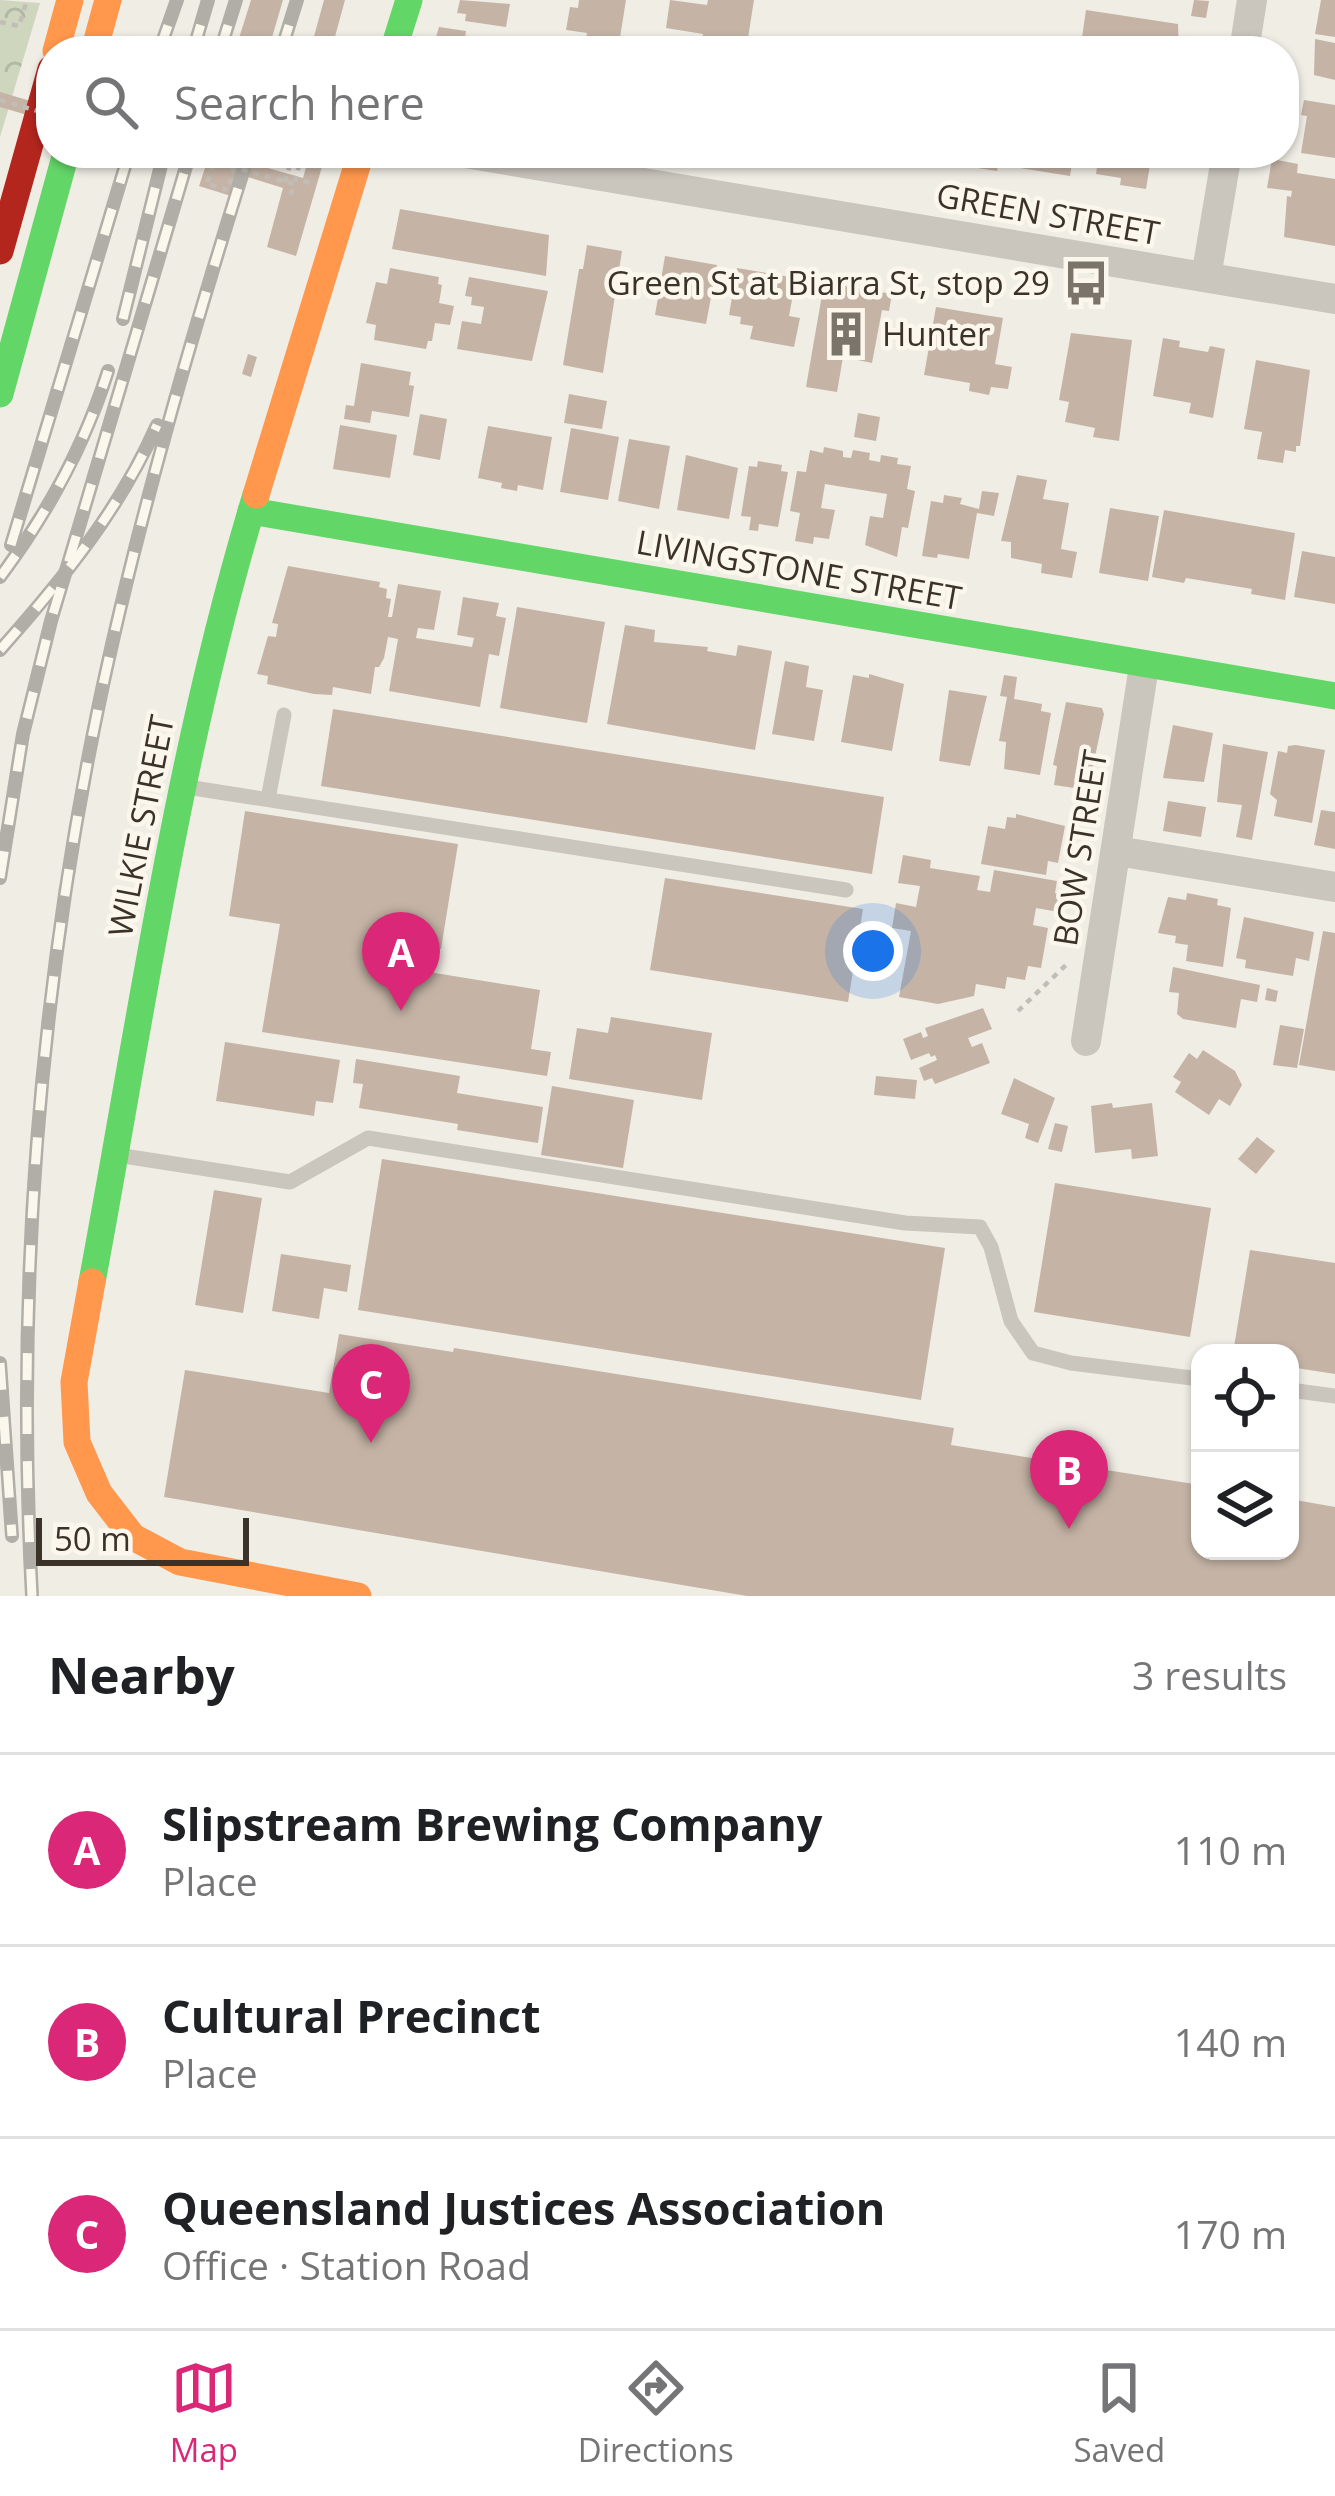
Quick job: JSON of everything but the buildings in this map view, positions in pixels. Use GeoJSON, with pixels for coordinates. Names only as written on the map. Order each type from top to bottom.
{"type":"FeatureCollection","features":[{"type":"Feature","properties":{"kind":"street"},"geometry":{"type":"LineString","coordinates":[[60,36],[70,0]]}},
{"type":"Feature","properties":{"kind":"street"},"geometry":{"type":"LineString","coordinates":[[98,36],[108,0]]}},
{"type":"Feature","properties":{"kind":"street"},"geometry":{"type":"LineString","coordinates":[[398,36],[409,0]]}},
{"type":"Feature","properties":{"kind":"street"},"geometry":{"type":"LineString","coordinates":[[1246,36],[1252,0]]}},
{"type":"Feature","properties":{"kind":"street"},"geometry":{"type":"LineString","coordinates":[[0,251],[36,123]]}},
{"type":"Feature","properties":{"kind":"street"},"geometry":{"type":"LineString","coordinates":[[0,394],[62,168]]}},
{"type":"Feature","properties":{"kind":"street","name":"WILKIE STREET"},"geometry":{"type":"LineString","coordinates":[[277,1589],[180,1562],[133,1537],[99,1493],[77,1442],[74,1382],[184,787],[232,571],[356,168]]}},
{"type":"Feature","properties":{"kind":"street","name":"GREEN STREET"},"geometry":{"type":"LineString","coordinates":[[555,168],[1335,299]]}},
{"type":"Feature","properties":{"kind":"street"},"geometry":{"type":"LineString","coordinates":[[1206,277],[1224,168]]}},
{"type":"Feature","properties":{"kind":"street","name":"LIVINGSTONE STREET"},"geometry":{"type":"LineString","coordinates":[[251,511],[1335,696]]}},
{"type":"Feature","properties":{"kind":"street","name":"BOW STREET"},"geometry":{"type":"LineString","coordinates":[[1086,1041],[1144,666]]}},
{"type":"Feature","properties":{"kind":"street"},"geometry":{"type":"LineString","coordinates":[[1117,851],[1335,887]]}},
{"type":"Feature","properties":{"kind":"street"},"geometry":{"type":"LineString","coordinates":[[277,1589],[358,1596]]}},
{"type":"Feature","properties":{"kind":"lane"},"geometry":{"type":"LineString","coordinates":[[268,799],[284,715]]}},
{"type":"Feature","properties":{"kind":"lane"},"geometry":{"type":"LineString","coordinates":[[184,787],[846,890]]}},
{"type":"Feature","properties":{"kind":"lane"},"geometry":{"type":"LineString","coordinates":[[115,1155],[290,1182],[368,1138],[905,1223],[980,1227],[991,1247],[1011,1321],[1033,1353],[1071,1363],[1191,1378]]}},
{"type":"Feature","properties":{"kind":"lane"},"geometry":{"type":"LineString","coordinates":[[1299,1391],[1335,1396]]}},
{"type":"Feature","properties":{"kind":"path"},"geometry":{"type":"LineString","coordinates":[[0,22],[20,26],[27,0]]}},
{"type":"Feature","properties":{"kind":"path"},"geometry":{"type":"LineString","coordinates":[[0,100],[36,111]]}},
{"type":"Feature","properties":{"kind":"path"},"geometry":{"type":"LineString","coordinates":[[212,168],[207,184],[228,190],[234,168]]}},
{"type":"Feature","properties":{"kind":"path"},"geometry":{"type":"LineString","coordinates":[[237,168],[294,184],[289,201]]}},
{"type":"Feature","properties":{"kind":"path"},"geometry":{"type":"LineString","coordinates":[[285,182],[289,168]]}},
{"type":"Feature","properties":{"kind":"path"},"geometry":{"type":"LineString","coordinates":[[299,168],[296,179],[310,183]]}},
{"type":"Feature","properties":{"kind":"path"},"geometry":{"type":"LineString","coordinates":[[1018,1011],[1073,958]]}},
{"type":"Feature","properties":{"kind":"green space"},"geometry":{"type":"Polygon","coordinates":[[[0,0],[40,3],[0,137],[0,0]]]}},
{"type":"Feature","properties":{"kind":"railway"},"geometry":{"type":"LineString","coordinates":[[164,36],[177,0]]}},
{"type":"Feature","properties":{"kind":"railway"},"geometry":{"type":"LineString","coordinates":[[197,36],[208,0]]}},
{"type":"Feature","properties":{"kind":"railway"},"geometry":{"type":"LineString","coordinates":[[225,36],[236,0]]}},
{"type":"Feature","properties":{"kind":"railway"},"geometry":{"type":"LineString","coordinates":[[286,36],[297,0]]}},
{"type":"Feature","properties":{"kind":"railway"},"geometry":{"type":"LineString","coordinates":[[11,545],[124,168]]}},
{"type":"Feature","properties":{"kind":"railway"},"geometry":{"type":"LineString","coordinates":[[123,319],[160,168]]}},
{"type":"Feature","properties":{"kind":"railway"},"geometry":{"type":"LineString","coordinates":[[0,878],[23,734],[51,621],[186,168]]}},
{"type":"Feature","properties":{"kind":"railway"},"geometry":{"type":"LineString","coordinates":[[32,1596],[27,1372],[30,1260],[47,1037],[61,925],[99,704],[131,566],[244,168]]}},
{"type":"Feature","properties":{"kind":"railway"},"geometry":{"type":"LineString","coordinates":[[0,577],[63,479],[108,371]]}},
{"type":"Feature","properties":{"kind":"railway"},"geometry":{"type":"LineString","coordinates":[[0,650],[88,544],[157,425]]}},
{"type":"Feature","properties":{"kind":"railway"},"geometry":{"type":"LineString","coordinates":[[0,1363],[12,1536]]}},
{"type":"Feature","properties":{"kind":"traffic: fast"},"geometry":{"type":"LineString","coordinates":[[398,36],[409,0]]}},
{"type":"Feature","properties":{"kind":"traffic: fast"},"geometry":{"type":"LineString","coordinates":[[0,394],[62,168]]}},
{"type":"Feature","properties":{"kind":"traffic: fast"},"geometry":{"type":"LineString","coordinates":[[92,1282],[183,787],[256,495]]}},
{"type":"Feature","properties":{"kind":"traffic: fast"},"geometry":{"type":"LineString","coordinates":[[251,511],[1335,696]]}},
{"type":"Feature","properties":{"kind":"traffic: slow"},"geometry":{"type":"LineString","coordinates":[[60,36],[70,0]]}},
{"type":"Feature","properties":{"kind":"traffic: slow"},"geometry":{"type":"LineString","coordinates":[[98,36],[108,0]]}},
{"type":"Feature","properties":{"kind":"traffic: slow"},"geometry":{"type":"LineString","coordinates":[[256,495],[356,168]]}},
{"type":"Feature","properties":{"kind":"traffic: slow"},"geometry":{"type":"LineString","coordinates":[[92,1282],[74,1382],[77,1442],[99,1493],[133,1537],[180,1562],[358,1596]]}},
{"type":"Feature","properties":{"kind":"traffic: jam"},"geometry":{"type":"LineString","coordinates":[[0,251],[36,123]]}},
{"type":"Feature","properties":{"kind":"place","name":"Green St at Biarra St, stop 29"},"geometry":{"type":"Point","coordinates":[1086,283]}},
{"type":"Feature","properties":{"kind":"place","name":"Hunter"},"geometry":{"type":"Point","coordinates":[846,334]}},
{"type":"Feature","properties":{"kind":"place","name":"Slipstream Brewing Company"},"geometry":{"type":"Point","coordinates":[401,1011]}},
{"type":"Feature","properties":{"kind":"place","name":"Queensland Justices Association"},"geometry":{"type":"Point","coordinates":[371,1443]}},
{"type":"Feature","properties":{"kind":"place","name":"Cultural Precinct"},"geometry":{"type":"Point","coordinates":[1069,1529]}}]}
